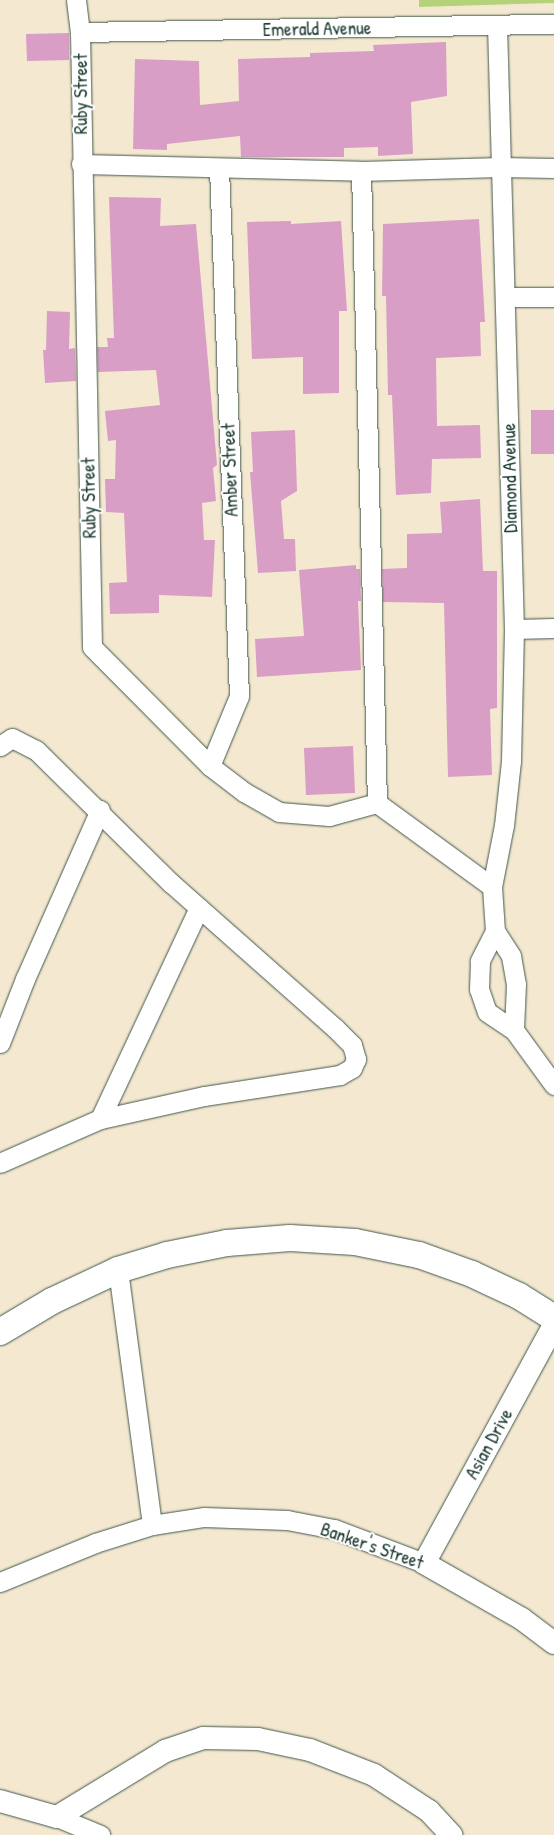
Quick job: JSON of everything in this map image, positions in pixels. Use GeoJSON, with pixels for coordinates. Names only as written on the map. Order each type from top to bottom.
{"type":"FeatureCollection","features":[{"type":"Feature","properties":{"kind":"main road"},"geometry":{"type":"LineString","coordinates":[[0,1332],[52,1301],[118,1270],[167,1255],[227,1243],[290,1238],[355,1242],[419,1255],[472,1274],[519,1296],[554,1318]]}},
{"type":"Feature","properties":{"kind":"street","name":"Ruby Street"},"geometry":{"type":"LineString","coordinates":[[76,0],[80,32],[81,164],[92,647],[210,766],[244,792],[279,812],[329,816],[377,803]]}},
{"type":"Feature","properties":{"kind":"street","name":"Emerald Avenue"},"geometry":{"type":"LineString","coordinates":[[80,32],[554,24]]}},
{"type":"Feature","properties":{"kind":"street","name":"Diamond Avenue"},"geometry":{"type":"LineString","coordinates":[[497,25],[514,629],[511,761],[504,824],[492,887],[495,931],[511,956],[516,984],[514,1030]]}},
{"type":"Feature","properties":{"kind":"street"},"geometry":{"type":"LineString","coordinates":[[81,164],[219,169],[361,171],[500,166],[554,168]]}},
{"type":"Feature","properties":{"kind":"street","name":"Amber Street"},"geometry":{"type":"LineString","coordinates":[[210,766],[239,696],[219,169]]}},
{"type":"Feature","properties":{"kind":"street"},"geometry":{"type":"LineString","coordinates":[[361,171],[377,803],[492,887]]}},
{"type":"Feature","properties":{"kind":"street"},"geometry":{"type":"LineString","coordinates":[[506,297],[554,297]]}},
{"type":"Feature","properties":{"kind":"street"},"geometry":{"type":"LineString","coordinates":[[514,629],[554,628]]}},
{"type":"Feature","properties":{"kind":"street"},"geometry":{"type":"LineString","coordinates":[[0,746],[12,738],[36,750],[199,908],[341,1034],[352,1045],[356,1059],[352,1068],[340,1075],[204,1096],[100,1119],[0,1163]]}},
{"type":"Feature","properties":{"kind":"street"},"geometry":{"type":"LineString","coordinates":[[0,1043],[25,978],[100,810]]}},
{"type":"Feature","properties":{"kind":"street"},"geometry":{"type":"LineString","coordinates":[[100,1119],[199,908]]}},
{"type":"Feature","properties":{"kind":"street"},"geometry":{"type":"LineString","coordinates":[[495,931],[480,961],[480,988],[487,1012],[514,1030],[554,1085]]}},
{"type":"Feature","properties":{"kind":"street"},"geometry":{"type":"LineString","coordinates":[[118,1270],[152,1525]]}},
{"type":"Feature","properties":{"kind":"street","name":"Asian Drive"},"geometry":{"type":"LineString","coordinates":[[424,1563],[554,1325]]}},
{"type":"Feature","properties":{"kind":"street","name":"Banker's Street"},"geometry":{"type":"LineString","coordinates":[[0,1582],[95,1543],[152,1525],[204,1517],[287,1520],[334,1529],[424,1563],[515,1615],[554,1643]]}},
{"type":"Feature","properties":{"kind":"street"},"geometry":{"type":"LineString","coordinates":[[57,1817],[165,1752],[203,1738],[258,1739],[310,1750],[374,1775],[429,1811],[451,1835]]}},
{"type":"Feature","properties":{"kind":"street"},"geometry":{"type":"LineString","coordinates":[[0,1801],[57,1817],[100,1835]]}},
{"type":"Feature","properties":{"kind":"green space"},"geometry":{"type":"Polygon","coordinates":[[[419,0],[554,0],[554,3],[419,7],[419,0]]]}},
{"type":"Feature","properties":{"kind":"building"},"geometry":{"type":"Polygon","coordinates":[[[69,33],[69,60],[27,61],[26,34],[69,33]]]}},
{"type":"Feature","properties":{"kind":"building"},"geometry":{"type":"Polygon","coordinates":[[[446,42],[447,96],[411,102],[413,154],[378,156],[378,147],[344,148],[344,157],[241,157],[240,136],[167,144],[167,150],[133,149],[135,59],[199,61],[200,105],[239,101],[238,59],[310,57],[310,53],[374,51],[373,45],[446,42]]]}},
{"type":"Feature","properties":{"kind":"building"},"geometry":{"type":"Polygon","coordinates":[[[109,197],[161,198],[160,226],[196,224],[217,465],[213,468],[216,501],[202,503],[204,540],[215,540],[212,597],[159,595],[159,613],[110,614],[109,583],[127,582],[124,513],[106,512],[105,479],[115,479],[116,440],[108,441],[105,411],[160,405],[156,370],[98,372],[97,347],[108,347],[107,338],[114,338],[109,197]]]}},
{"type":"Feature","properties":{"kind":"building"},"geometry":{"type":"Polygon","coordinates":[[[479,219],[485,322],[480,322],[481,356],[436,358],[437,426],[480,425],[481,458],[432,459],[431,493],[396,495],[392,395],[388,395],[386,296],[382,296],[383,224],[479,219]]]}},
{"type":"Feature","properties":{"kind":"building"},"geometry":{"type":"Polygon","coordinates":[[[291,221],[291,224],[341,221],[347,311],[339,311],[339,393],[303,394],[303,357],[252,359],[247,222],[291,221]]]}},
{"type":"Feature","properties":{"kind":"building"},"geometry":{"type":"Polygon","coordinates":[[[47,311],[70,312],[69,349],[75,348],[76,381],[45,383],[43,350],[46,350],[47,311]]]}},
{"type":"Feature","properties":{"kind":"building"},"geometry":{"type":"Polygon","coordinates":[[[531,410],[554,410],[554,454],[531,454],[531,410]]]}},
{"type":"Feature","properties":{"kind":"building"},"geometry":{"type":"Polygon","coordinates":[[[295,430],[297,491],[281,501],[284,539],[295,539],[296,571],[258,573],[250,472],[253,472],[251,432],[295,430]]]}},
{"type":"Feature","properties":{"kind":"building"},"geometry":{"type":"Polygon","coordinates":[[[480,499],[483,571],[497,571],[497,708],[490,709],[492,775],[448,777],[444,603],[383,602],[382,569],[407,568],[407,534],[442,533],[440,502],[480,499]]]}},
{"type":"Feature","properties":{"kind":"building"},"geometry":{"type":"Polygon","coordinates":[[[356,565],[356,569],[360,569],[361,601],[358,601],[361,670],[257,677],[255,639],[304,636],[299,570],[356,565]]]}},
{"type":"Feature","properties":{"kind":"building"},"geometry":{"type":"Polygon","coordinates":[[[353,746],[355,793],[306,795],[304,748],[353,746]]]}}]}
